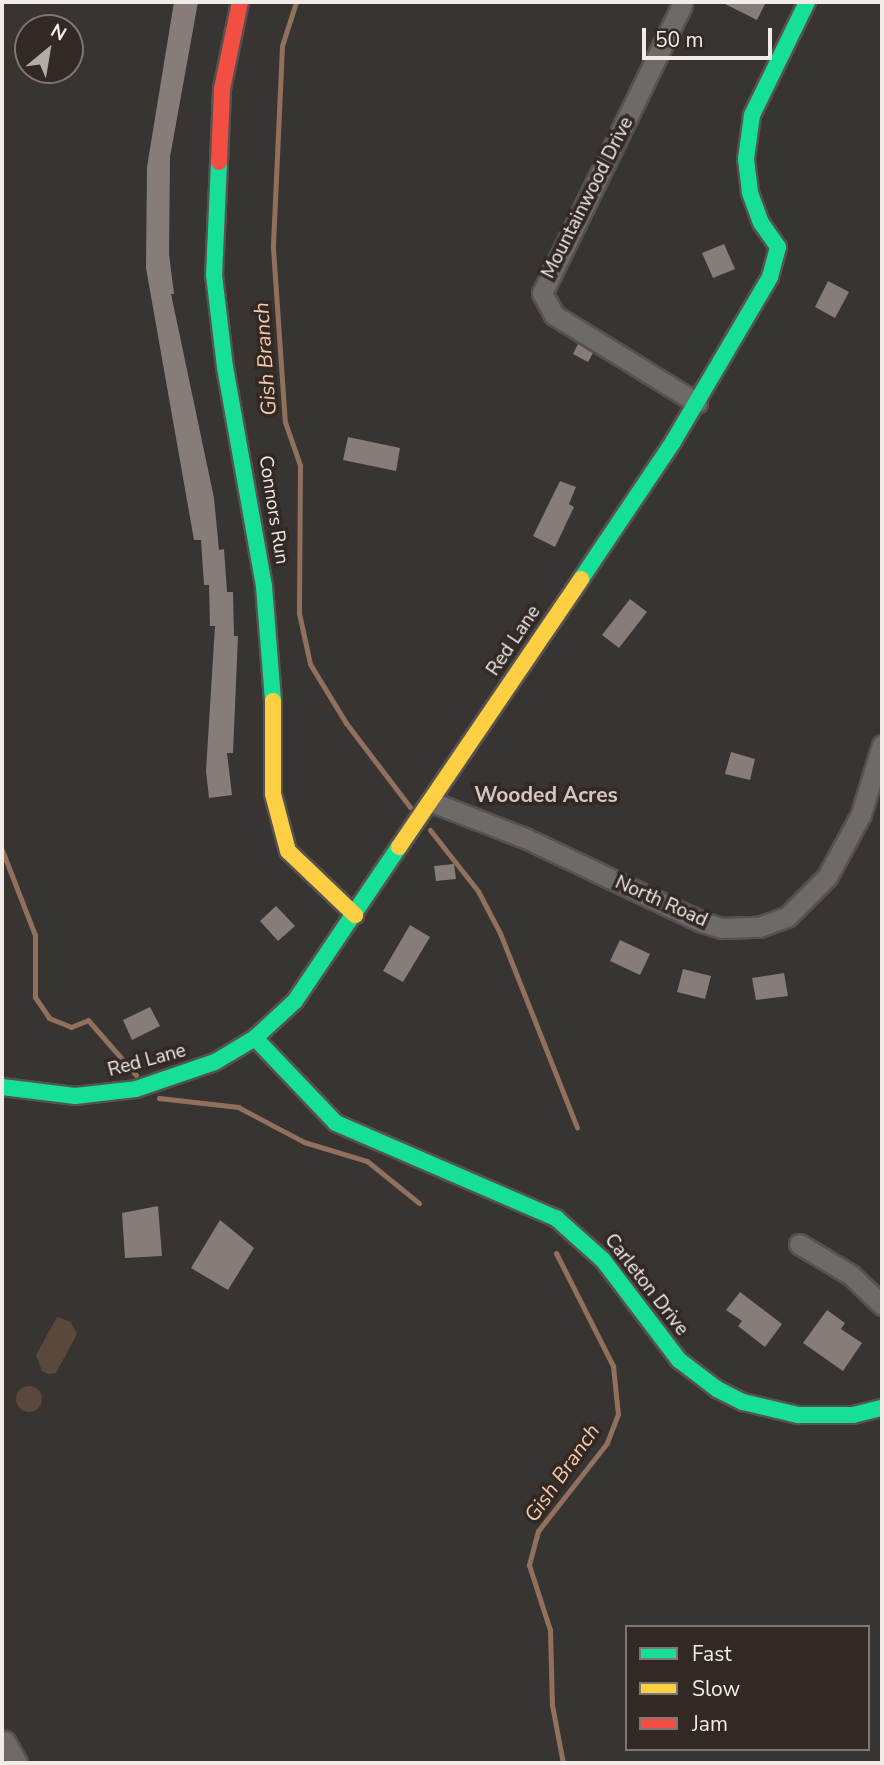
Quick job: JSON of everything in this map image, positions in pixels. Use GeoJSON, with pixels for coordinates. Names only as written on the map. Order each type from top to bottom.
{"type":"FeatureCollection","features":[{"type":"Feature","properties":{"kind":"street","name":"Connors Run"},"geometry":{"type":"LineString","coordinates":[[240,2],[222,89],[214,275],[225,367],[264,586],[274,717],[273,794],[288,851],[355,915]]}},
{"type":"Feature","properties":{"kind":"street","name":"Red Lane"},"geometry":{"type":"LineString","coordinates":[[2,1087],[75,1096],[136,1089],[215,1062],[255,1038],[295,1001],[432,802],[697,402],[772,267],[778,247],[761,223],[750,192],[746,159],[752,115],[807,2]]}},
{"type":"Feature","properties":{"kind":"street","name":"Mountainwood Drive"},"geometry":{"type":"LineString","coordinates":[[682,5],[542,293],[554,315],[697,402]]}},
{"type":"Feature","properties":{"kind":"street","name":"North Road"},"geometry":{"type":"LineString","coordinates":[[432,802],[525,838],[702,922],[722,928],[759,927],[786,917],[827,877],[861,814],[882,745]]}},
{"type":"Feature","properties":{"kind":"street","name":"Carleton Drive"},"geometry":{"type":"LineString","coordinates":[[255,1038],[315,1106],[336,1123],[360,1137],[529,1203],[556,1218],[603,1260],[679,1360],[717,1388],[743,1402],[798,1415],[853,1415],[882,1408]]}},
{"type":"Feature","properties":{"kind":"street"},"geometry":{"type":"LineString","coordinates":[[799,1244],[851,1275],[882,1305]]}},
{"type":"Feature","properties":{"kind":"street"},"geometry":{"type":"LineString","coordinates":[[5,1741],[18,1763]]}},
{"type":"Feature","properties":{"kind":"shaded area"},"geometry":{"type":"Polygon","coordinates":[[[57,1317],[71,1322],[77,1334],[56,1373],[48,1374],[42,1371],[36,1355],[57,1317]]]}},
{"type":"Feature","properties":{"kind":"shaded area"},"geometry":{"type":"Polygon","coordinates":[[[29,1386],[38,1390],[42,1399],[38,1408],[29,1412],[20,1408],[16,1399],[20,1390],[29,1386]]]}},
{"type":"Feature","properties":{"kind":"building"},"geometry":{"type":"Polygon","coordinates":[[[174,2],[198,2],[170,157],[169,254],[174,294],[171,294],[214,498],[219,550],[224,549],[227,592],[233,592],[234,636],[238,636],[233,753],[227,753],[232,795],[209,798],[206,771],[215,626],[210,626],[209,585],[204,585],[201,540],[194,540],[146,268],[147,167],[174,2]]]}},
{"type":"Feature","properties":{"kind":"building"},"geometry":{"type":"Polygon","coordinates":[[[721,2],[766,2],[757,20],[721,2]]]}},
{"type":"Feature","properties":{"kind":"building"},"geometry":{"type":"Polygon","coordinates":[[[724,244],[735,269],[713,278],[702,253],[724,244]]]}},
{"type":"Feature","properties":{"kind":"building"},"geometry":{"type":"Polygon","coordinates":[[[828,281],[849,292],[835,318],[815,307],[828,281]]]}},
{"type":"Feature","properties":{"kind":"building"},"geometry":{"type":"Polygon","coordinates":[[[578,344],[593,353],[588,362],[573,354],[578,344]]]}},
{"type":"Feature","properties":{"kind":"building"},"geometry":{"type":"Polygon","coordinates":[[[348,437],[400,448],[396,471],[343,460],[348,437]]]}},
{"type":"Feature","properties":{"kind":"building"},"geometry":{"type":"Polygon","coordinates":[[[560,481],[576,487],[569,504],[574,507],[555,547],[533,536],[560,481]]]}},
{"type":"Feature","properties":{"kind":"building"},"geometry":{"type":"Polygon","coordinates":[[[630,599],[647,612],[619,648],[602,635],[630,599]]]}},
{"type":"Feature","properties":{"kind":"building"},"geometry":{"type":"Polygon","coordinates":[[[731,752],[755,759],[750,780],[725,774],[731,752]]]}},
{"type":"Feature","properties":{"kind":"building"},"geometry":{"type":"Polygon","coordinates":[[[454,864],[456,879],[436,881],[434,866],[454,864]]]}},
{"type":"Feature","properties":{"kind":"building"},"geometry":{"type":"Polygon","coordinates":[[[276,906],[295,926],[278,941],[260,921],[276,906]]]}},
{"type":"Feature","properties":{"kind":"building"},"geometry":{"type":"Polygon","coordinates":[[[410,925],[430,937],[403,982],[383,971],[410,925]]]}},
{"type":"Feature","properties":{"kind":"building"},"geometry":{"type":"Polygon","coordinates":[[[620,940],[650,954],[640,975],[610,961],[620,940]]]}},
{"type":"Feature","properties":{"kind":"building"},"geometry":{"type":"Polygon","coordinates":[[[683,969],[711,976],[705,999],[677,992],[683,969]]]}},
{"type":"Feature","properties":{"kind":"building"},"geometry":{"type":"Polygon","coordinates":[[[784,973],[788,996],[756,1000],[752,978],[784,973]]]}},
{"type":"Feature","properties":{"kind":"building"},"geometry":{"type":"Polygon","coordinates":[[[150,1007],[160,1026],[132,1040],[123,1020],[150,1007]]]}},
{"type":"Feature","properties":{"kind":"building"},"geometry":{"type":"Polygon","coordinates":[[[158,1206],[162,1256],[125,1258],[122,1213],[158,1206]]]}},
{"type":"Feature","properties":{"kind":"building"},"geometry":{"type":"Polygon","coordinates":[[[220,1220],[254,1248],[228,1290],[191,1268],[220,1220]]]}},
{"type":"Feature","properties":{"kind":"building"},"geometry":{"type":"Polygon","coordinates":[[[740,1292],[782,1324],[765,1347],[738,1326],[742,1321],[726,1310],[740,1292]]]}},
{"type":"Feature","properties":{"kind":"building"},"geometry":{"type":"Polygon","coordinates":[[[827,1310],[845,1323],[841,1329],[862,1343],[843,1371],[803,1343],[827,1310]]]}},
{"type":"Feature","properties":{"kind":"waterway","name":"Gish Branch"},"geometry":{"type":"LineString","coordinates":[[296,2],[282,46],[273,248],[285,422],[300,465],[299,613],[310,664],[346,723],[410,807]]}},
{"type":"Feature","properties":{"kind":"waterway","name":"Gish Branch"},"geometry":{"type":"LineString","coordinates":[[430,830],[478,891],[500,933],[577,1127]]}},
{"type":"Feature","properties":{"kind":"waterway"},"geometry":{"type":"LineString","coordinates":[[2,850],[35,935],[35,997],[49,1018],[71,1027],[88,1020],[136,1075]]}},
{"type":"Feature","properties":{"kind":"waterway"},"geometry":{"type":"LineString","coordinates":[[159,1098],[238,1107],[304,1142],[367,1161],[419,1203]]}},
{"type":"Feature","properties":{"kind":"waterway","name":"Gish Branch"},"geometry":{"type":"LineString","coordinates":[[556,1253],[613,1366],[618,1414],[607,1443],[538,1531],[529,1565],[550,1630],[552,1705],[563,1763]]}},
{"type":"Feature","properties":{"kind":"traffic: fast"},"geometry":{"type":"LineString","coordinates":[[581,579],[673,442],[770,277],[778,247],[761,223],[750,192],[746,159],[752,115],[807,2]]}},
{"type":"Feature","properties":{"kind":"traffic: fast"},"geometry":{"type":"LineString","coordinates":[[219,162],[214,275],[225,367],[264,586],[273,701]]}},
{"type":"Feature","properties":{"kind":"traffic: fast"},"geometry":{"type":"LineString","coordinates":[[2,1087],[75,1096],[136,1089],[215,1062],[255,1038],[295,1001],[399,847]]}},
{"type":"Feature","properties":{"kind":"traffic: fast"},"geometry":{"type":"LineString","coordinates":[[255,1038],[336,1123],[556,1218],[603,1260],[679,1360],[717,1389],[743,1402],[798,1415],[853,1415],[882,1408]]}},
{"type":"Feature","properties":{"kind":"traffic: slow"},"geometry":{"type":"LineString","coordinates":[[399,847],[581,579]]}},
{"type":"Feature","properties":{"kind":"traffic: slow"},"geometry":{"type":"LineString","coordinates":[[273,701],[273,794],[288,851],[355,915]]}},
{"type":"Feature","properties":{"kind":"traffic: jam"},"geometry":{"type":"LineString","coordinates":[[219,162],[222,89],[240,2]]}},
{"type":"Feature","properties":{"kind":"district","name":"Wooded Acres"},"geometry":{"type":"Point","coordinates":[546,795]}}]}
